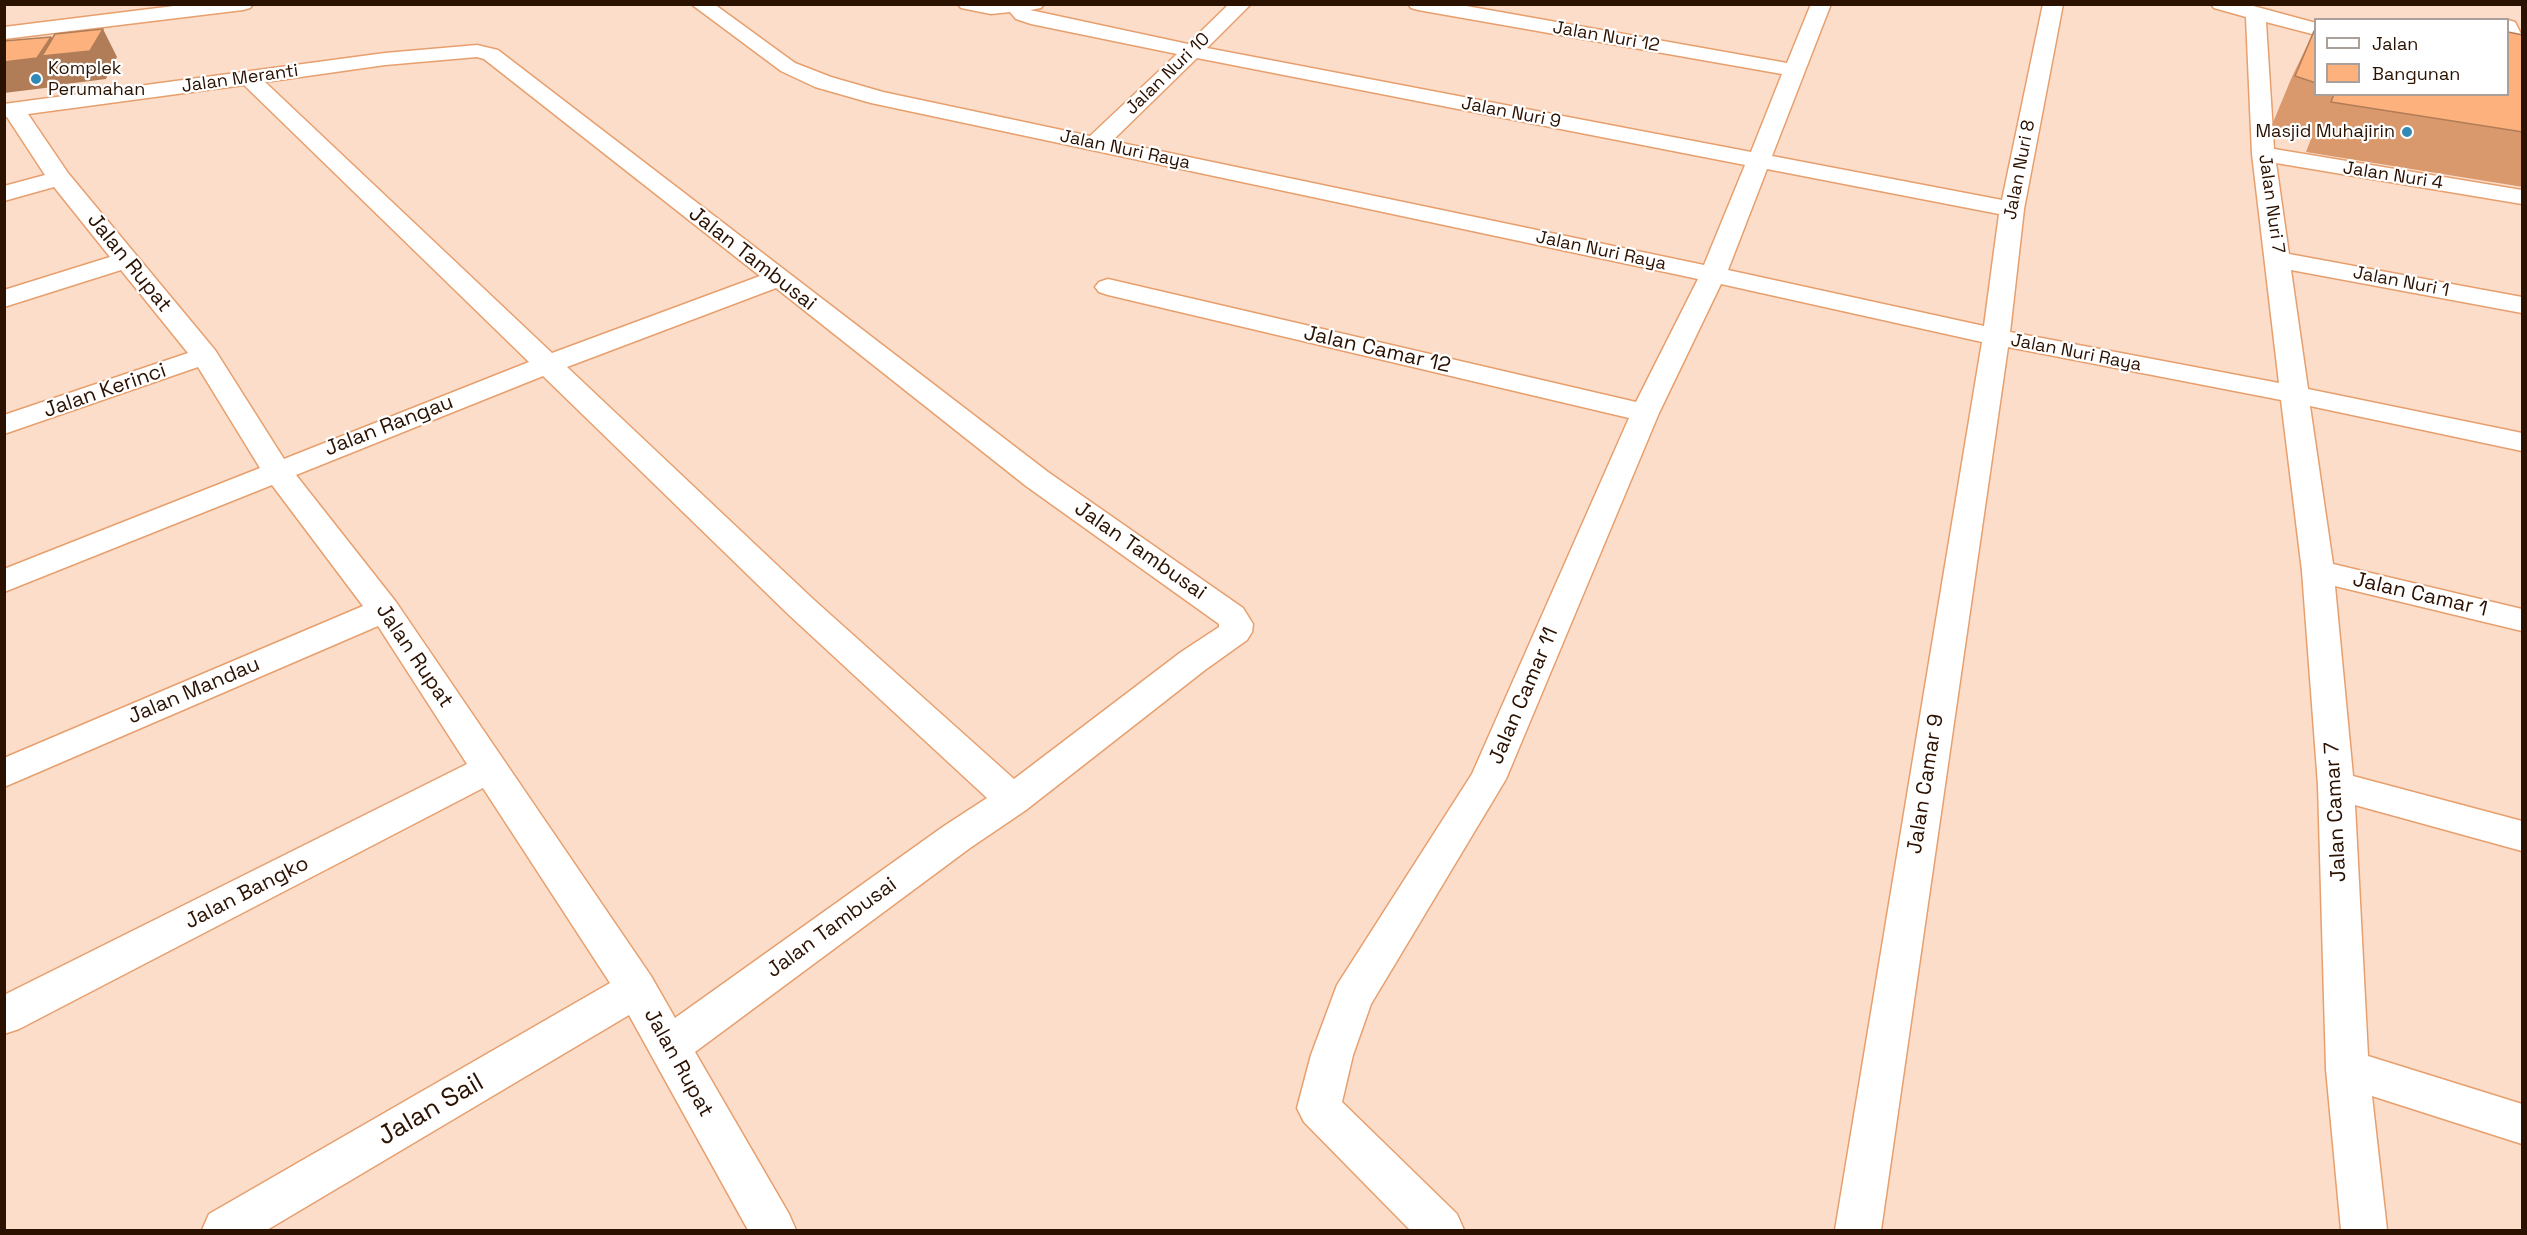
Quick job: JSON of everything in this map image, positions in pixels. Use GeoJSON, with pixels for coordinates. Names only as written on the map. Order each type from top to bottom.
{"type":"FeatureCollection","features":[{"type":"Feature","properties":{"kind":"street"},"geometry":{"type":"LineString","coordinates":[[4,33],[243,4]]}},
{"type":"Feature","properties":{"kind":"street","name":"Jalan Nuri Raya"},"geometry":{"type":"LineString","coordinates":[[701,4],[788,67],[823,82],[879,98],[1713,275],[1996,338],[2293,394],[2523,442]]}},
{"type":"Feature","properties":{"kind":"street"},"geometry":{"type":"LineString","coordinates":[[968,4],[992,8],[1024,5]]}},
{"type":"Feature","properties":{"kind":"street","name":"Jalan Nuri 10"},"geometry":{"type":"LineString","coordinates":[[1095,144],[1241,4]]}},
{"type":"Feature","properties":{"kind":"street","name":"Jalan Nuri 12"},"geometry":{"type":"LineString","coordinates":[[1418,4],[1441,6],[1793,70]]}},
{"type":"Feature","properties":{"kind":"street","name":"Jalan Camar 11"},"geometry":{"type":"LineString","coordinates":[[1441,1230],[1319,1108],[1332,1055],[1352,998],[1488,779],[1645,413],[1713,275],[1821,4]]}},
{"type":"Feature","properties":{"kind":"street","name":"Jalan Nuri 8"},"geometry":{"type":"LineString","coordinates":[[1996,338],[2012,209],[2053,4]]}},
{"type":"Feature","properties":{"kind":"street"},"geometry":{"type":"LineString","coordinates":[[2221,4],[2314,28]]}},
{"type":"Feature","properties":{"kind":"street","name":"Jalan Nuri 9"},"geometry":{"type":"LineString","coordinates":[[1024,5],[1023,15],[1038,20],[2012,209]]}},
{"type":"Feature","properties":{"kind":"street","name":"Jalan Nuri 7"},"geometry":{"type":"LineString","coordinates":[[2256,14],[2263,154],[2279,260],[2293,394]]}},
{"type":"Feature","properties":{"kind":"street"},"geometry":{"type":"LineString","coordinates":[[2509,28],[2523,60]]}},
{"type":"Feature","properties":{"kind":"street","name":"Jalan Meranti"},"geometry":{"type":"LineString","coordinates":[[9,110],[385,60],[477,51]]}},
{"type":"Feature","properties":{"kind":"street","name":"Jalan Tambusai"},"geometry":{"type":"LineString","coordinates":[[477,51],[491,54],[777,279],[1037,479],[1231,616],[1236,624],[1235,632],[1013,800],[957,837],[668,1047]]}},
{"type":"Feature","properties":{"kind":"street"},"geometry":{"type":"LineString","coordinates":[[249,78],[801,607],[1013,800]]}},
{"type":"Feature","properties":{"kind":"street","name":"Jalan Rupat"},"geometry":{"type":"LineString","coordinates":[[9,110],[59,178],[205,356],[277,471],[384,610],[636,988],[773,1230]]}},
{"type":"Feature","properties":{"kind":"street","name":"Jalan Nuri 4"},"geometry":{"type":"LineString","coordinates":[[2263,154],[2523,197]]}},
{"type":"Feature","properties":{"kind":"street"},"geometry":{"type":"LineString","coordinates":[[4,194],[59,178]]}},
{"type":"Feature","properties":{"kind":"street"},"geometry":{"type":"LineString","coordinates":[[4,298],[126,260]]}},
{"type":"Feature","properties":{"kind":"street","name":"Jalan Nuri 1"},"geometry":{"type":"LineString","coordinates":[[2279,260],[2523,305]]}},
{"type":"Feature","properties":{"kind":"street","name":"Jalan Rangau"},"geometry":{"type":"LineString","coordinates":[[4,581],[546,365],[777,279]]}},
{"type":"Feature","properties":{"kind":"street","name":"Jalan Camar 12"},"geometry":{"type":"LineString","coordinates":[[1108,287],[1645,413]]}},
{"type":"Feature","properties":{"kind":"street","name":"Jalan Camar 9"},"geometry":{"type":"LineString","coordinates":[[1858,1230],[1996,338]]}},
{"type":"Feature","properties":{"kind":"street","name":"Jalan Kerinci"},"geometry":{"type":"LineString","coordinates":[[4,425],[205,356]]}},
{"type":"Feature","properties":{"kind":"street","name":"Jalan Camar 7"},"geometry":{"type":"LineString","coordinates":[[2293,394],[2318,571],[2336,785],[2347,1069],[2364,1230]]}},
{"type":"Feature","properties":{"kind":"street","name":"Jalan Camar 1"},"geometry":{"type":"LineString","coordinates":[[2318,571],[2523,620]]}},
{"type":"Feature","properties":{"kind":"street","name":"Jalan Mandau"},"geometry":{"type":"LineString","coordinates":[[4,773],[384,610]]}},
{"type":"Feature","properties":{"kind":"street","name":"Jalan Bangko"},"geometry":{"type":"LineString","coordinates":[[4,1016],[489,769]]}},
{"type":"Feature","properties":{"kind":"street"},"geometry":{"type":"LineString","coordinates":[[2336,785],[2523,836]]}},
{"type":"Feature","properties":{"kind":"street","name":"Jalan Sail"},"geometry":{"type":"LineString","coordinates":[[225,1230],[636,988]]}},
{"type":"Feature","properties":{"kind":"street"},"geometry":{"type":"LineString","coordinates":[[2347,1069],[2523,1124]]}},
{"type":"Feature","properties":{"kind":"building"},"geometry":{"type":"Polygon","coordinates":[[[103,29],[90,51],[42,56],[55,34],[103,29]]]}},
{"type":"Feature","properties":{"kind":"building"},"geometry":{"type":"Polygon","coordinates":[[[2314,31],[2314,82],[2295,76],[2314,31]]]}},
{"type":"Feature","properties":{"kind":"building"},"geometry":{"type":"Polygon","coordinates":[[[2509,32],[2523,35],[2523,132],[2331,102],[2333,96],[2509,96],[2509,32]]]}},
{"type":"Feature","properties":{"kind":"building"},"geometry":{"type":"Polygon","coordinates":[[[51,37],[37,58],[4,62],[4,41],[51,37]]]}},
{"type":"Feature","properties":{"kind":"place","name":"Komplek Perumahan"},"geometry":{"type":"Point","coordinates":[36,79]}},
{"type":"Feature","properties":{"kind":"place","name":"Masjid Muhajirin"},"geometry":{"type":"Point","coordinates":[2407,132]}}]}
